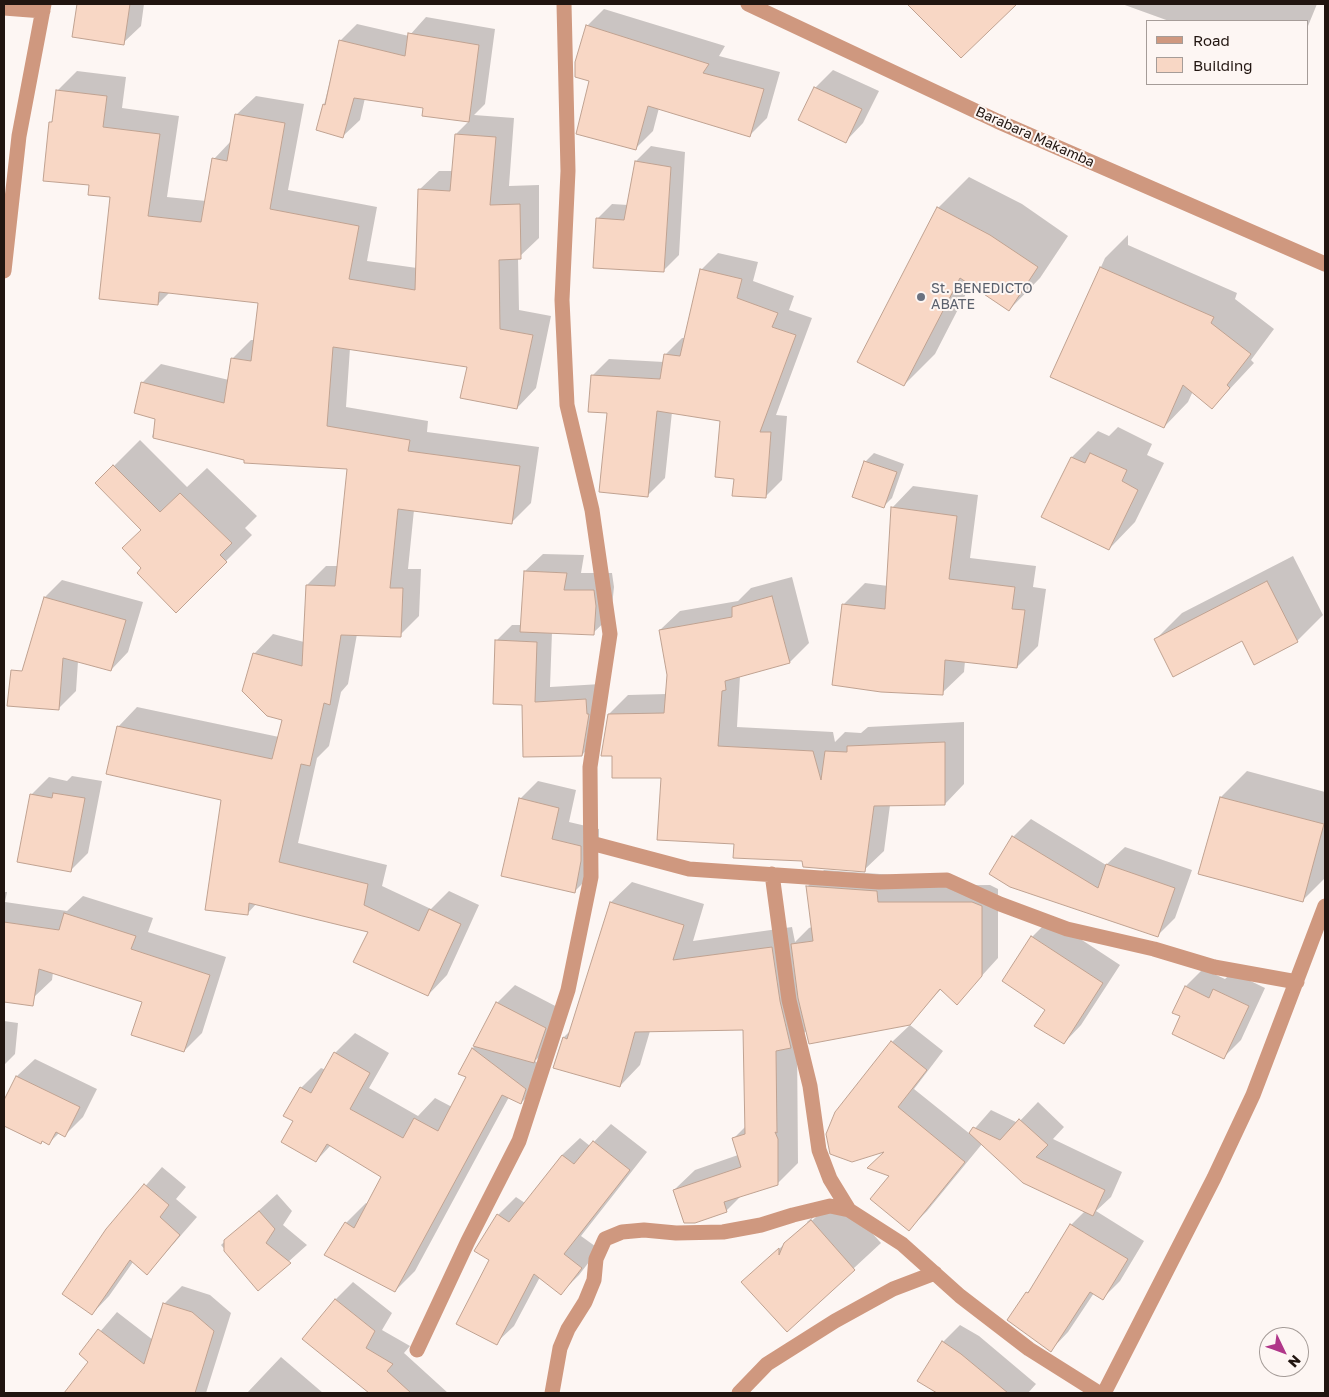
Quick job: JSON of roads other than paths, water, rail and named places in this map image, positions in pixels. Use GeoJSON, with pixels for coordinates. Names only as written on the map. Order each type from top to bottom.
{"type":"FeatureCollection","features":[{"type":"Feature","properties":{"kind":"street"},"geometry":{"type":"LineString","coordinates":[[417,1350],[519,1141],[568,990],[591,877],[590,767],[610,634],[592,510],[567,406],[562,300],[568,171],[564,4]]}},
{"type":"Feature","properties":{"kind":"street","name":"Barabara Makamba"},"geometry":{"type":"LineString","coordinates":[[748,4],[997,121],[1325,264]]}},
{"type":"Feature","properties":{"kind":"street"},"geometry":{"type":"LineString","coordinates":[[4,8],[44,7],[19,136],[4,271]]}},
{"type":"Feature","properties":{"kind":"street"},"geometry":{"type":"LineString","coordinates":[[591,843],[689,869],[879,882],[947,880],[1000,904],[1067,929],[1154,949],[1214,966],[1297,982]]}},
{"type":"Feature","properties":{"kind":"street"},"geometry":{"type":"LineString","coordinates":[[772,874],[789,1000],[810,1086],[819,1150],[830,1179],[849,1210]]}},
{"type":"Feature","properties":{"kind":"street"},"geometry":{"type":"LineString","coordinates":[[1104,1393],[1226,1153],[1252,1095],[1325,906]]}},
{"type":"Feature","properties":{"kind":"street"},"geometry":{"type":"LineString","coordinates":[[552,1393],[560,1348],[591,1287],[596,1259],[605,1239],[622,1232],[644,1230],[676,1234],[723,1232],[761,1225],[830,1206],[849,1210],[902,1244],[960,1296],[1029,1349],[1099,1393]]}},
{"type":"Feature","properties":{"kind":"street"},"geometry":{"type":"LineString","coordinates":[[739,1393],[767,1364],[835,1321],[893,1289],[934,1273]]}},
{"type":"Feature","properties":{"kind":"place","name":"St. BENEDICTO ABATE"},"geometry":{"type":"Point","coordinates":[921,297]}}]}
